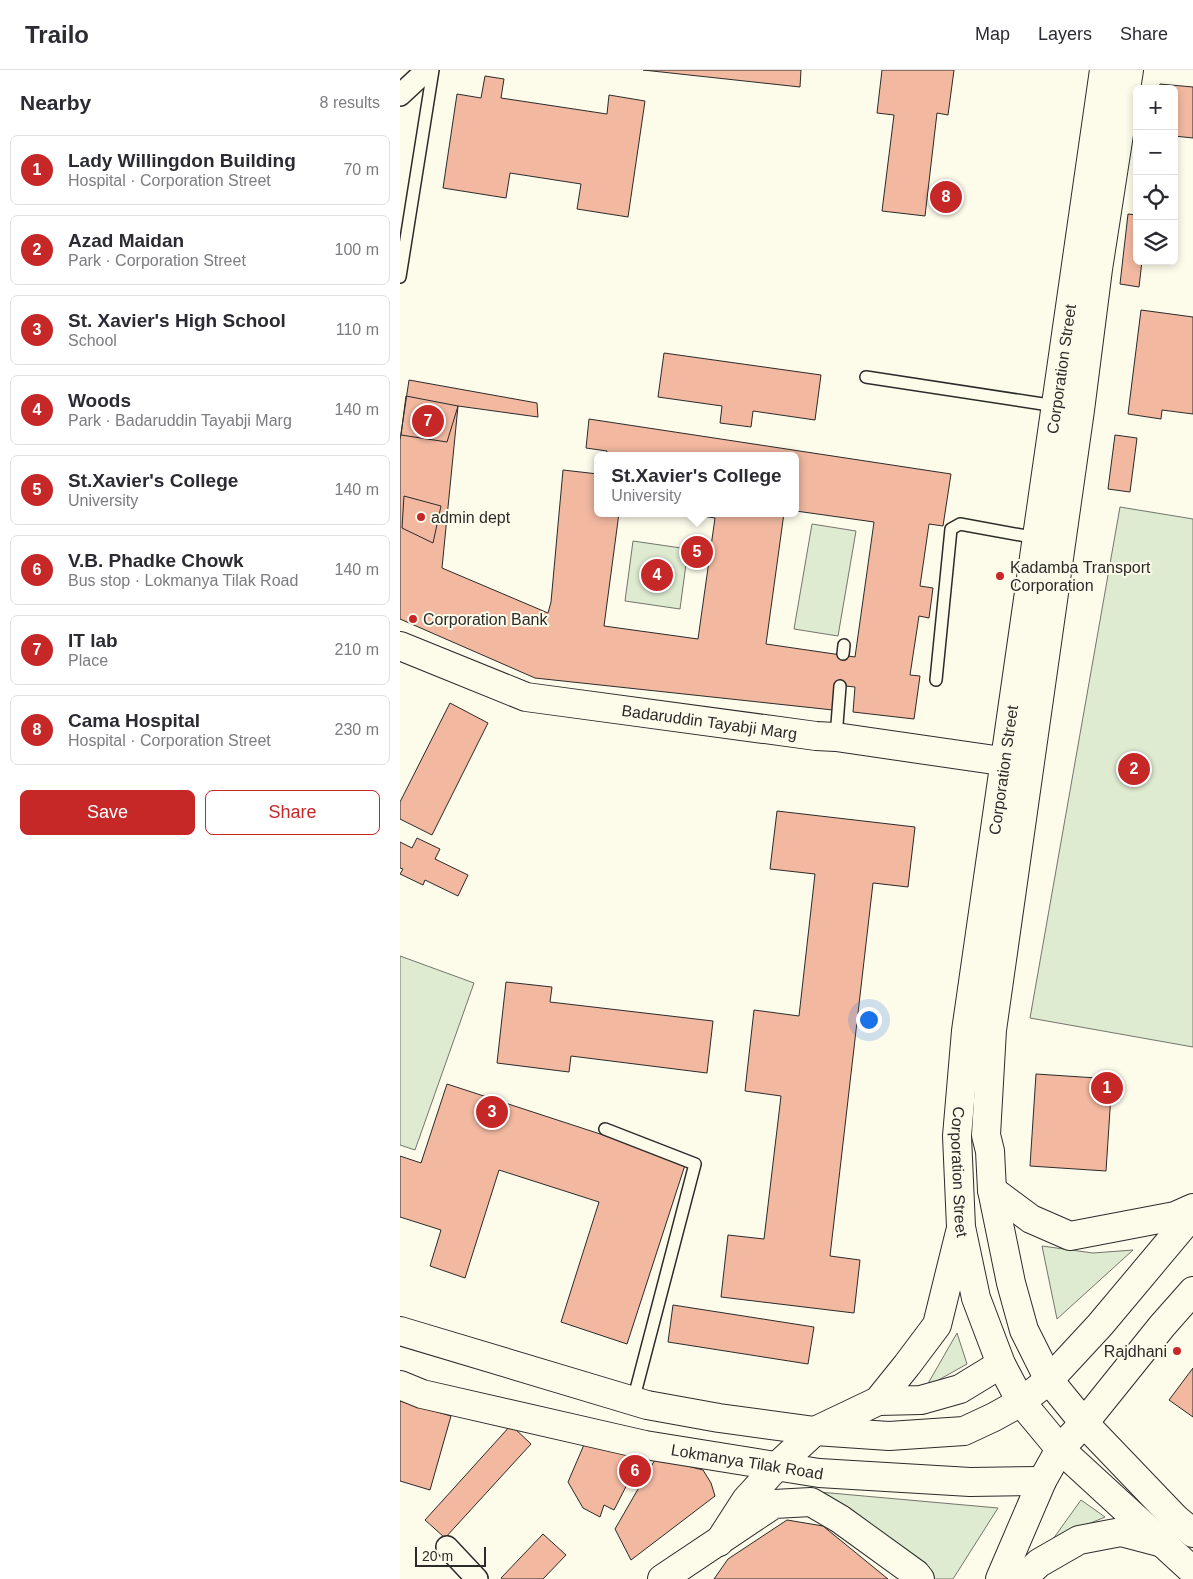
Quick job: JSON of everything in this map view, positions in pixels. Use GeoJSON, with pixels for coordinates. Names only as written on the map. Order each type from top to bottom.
{"type":"FeatureCollection","features":[{"type":"Feature","properties":{"kind":"main road","name":"Corporation Street"},"geometry":{"type":"LineString","coordinates":[[1104,70],[1068,408],[1017,763],[966,1031],[957,1136],[961,1226],[976,1298],[1001,1364],[1020,1402],[1060,1449],[1193,1570]]}},
{"type":"Feature","properties":{"kind":"main road","name":"Corporation Street"},"geometry":{"type":"LineString","coordinates":[[1128,70],[1098,269],[1037,538],[992,1030],[986,1135],[990,1151],[992,1190],[1011,1283],[1024,1330],[1049,1380],[1084,1423],[1175,1518],[1193,1533]]}},
{"type":"Feature","properties":{"kind":"main road","name":"Badaruddin Tayabji Marg"},"geometry":{"type":"LineString","coordinates":[[400,646],[526,697],[816,736],[836,737],[1017,763]]}},
{"type":"Feature","properties":{"kind":"main road"},"geometry":{"type":"LineString","coordinates":[[992,1190],[1031,1219],[1070,1236],[1175,1216],[1193,1208]]}},
{"type":"Feature","properties":{"kind":"main road"},"geometry":{"type":"LineString","coordinates":[[400,1331],[646,1405],[719,1418],[815,1431],[889,1436],[964,1431],[1020,1402],[1049,1380],[1100,1325],[1193,1214]]}},
{"type":"Feature","properties":{"kind":"main road"},"geometry":{"type":"LineString","coordinates":[[878,1401],[937,1325],[961,1226]]}},
{"type":"Feature","properties":{"kind":"main road"},"geometry":{"type":"LineString","coordinates":[[1000,1579],[1042,1481],[1060,1449],[1084,1423],[1193,1290]]}},
{"type":"Feature","properties":{"kind":"main road"},"geometry":{"type":"LineString","coordinates":[[719,1542],[746,1500],[776,1467],[815,1431],[878,1401],[921,1400],[960,1389],[1001,1364]]}},
{"type":"Feature","properties":{"kind":"main road","name":"Lokmanya Tilak Road"},"geometry":{"type":"LineString","coordinates":[[400,1385],[422,1394],[645,1445],[819,1474],[961,1481],[1042,1481]]}},
{"type":"Feature","properties":{"kind":"main road"},"geometry":{"type":"LineString","coordinates":[[662,1579],[774,1504],[811,1502],[840,1519],[916,1574],[920,1579]]}},
{"type":"Feature","properties":{"kind":"main road"},"geometry":{"type":"LineString","coordinates":[[1022,1579],[1039,1563],[1079,1540],[1121,1532],[1163,1543]]}},
{"type":"Feature","properties":{"kind":"street"},"geometry":{"type":"LineString","coordinates":[[400,95],[427,70]]}},
{"type":"Feature","properties":{"kind":"street"},"geometry":{"type":"LineString","coordinates":[[447,1547],[477,1579]]}},
{"type":"Feature","properties":{"kind":"lane"},"geometry":{"type":"LineString","coordinates":[[400,278],[433,70]]}},
{"type":"Feature","properties":{"kind":"lane"},"geometry":{"type":"LineString","coordinates":[[866,377],[1068,408]]}},
{"type":"Feature","properties":{"kind":"lane"},"geometry":{"type":"LineString","coordinates":[[936,680],[951,529],[960,524],[1037,538]]}},
{"type":"Feature","properties":{"kind":"lane"},"geometry":{"type":"LineString","coordinates":[[836,737],[840,686]]}},
{"type":"Feature","properties":{"kind":"lane"},"geometry":{"type":"LineString","coordinates":[[605,1129],[695,1164],[633,1401]]}},
{"type":"Feature","properties":{"kind":"green space"},"geometry":{"type":"Polygon","coordinates":[[[1120,507],[1193,519],[1193,1047],[1030,1018],[1120,507]]]}},
{"type":"Feature","properties":{"kind":"green space"},"geometry":{"type":"Polygon","coordinates":[[[812,524],[856,531],[838,636],[794,629],[812,524]]]}},
{"type":"Feature","properties":{"kind":"green space"},"geometry":{"type":"Polygon","coordinates":[[[633,541],[688,549],[680,609],[625,601],[633,541]]]}},
{"type":"Feature","properties":{"kind":"green space"},"geometry":{"type":"Polygon","coordinates":[[[400,956],[474,983],[415,1150],[400,1145],[400,956]]]}},
{"type":"Feature","properties":{"kind":"green space"},"geometry":{"type":"Polygon","coordinates":[[[1042,1246],[1093,1253],[1133,1250],[1057,1319],[1042,1246]]]}},
{"type":"Feature","properties":{"kind":"green space"},"geometry":{"type":"Polygon","coordinates":[[[957,1333],[967,1364],[926,1387],[957,1333]]]}},
{"type":"Feature","properties":{"kind":"green space"},"geometry":{"type":"Polygon","coordinates":[[[819,1492],[998,1508],[953,1579],[929,1579],[819,1492]]]}},
{"type":"Feature","properties":{"kind":"green space"},"geometry":{"type":"Polygon","coordinates":[[[1081,1500],[1105,1517],[1053,1539],[1081,1500]]]}},
{"type":"Feature","properties":{"kind":"building"},"geometry":{"type":"Polygon","coordinates":[[[643,70],[801,70],[800,87],[643,70]]]}},
{"type":"Feature","properties":{"kind":"building"},"geometry":{"type":"Polygon","coordinates":[[[882,70],[954,70],[948,115],[937,113],[925,216],[882,211],[894,115],[877,113],[882,70]]]}},
{"type":"Feature","properties":{"kind":"building"},"geometry":{"type":"Polygon","coordinates":[[[485,76],[504,79],[501,98],[607,114],[609,95],[645,101],[628,217],[577,209],[581,184],[510,173],[506,198],[443,188],[457,94],[481,98],[485,76]]]}},
{"type":"Feature","properties":{"kind":"building"},"geometry":{"type":"Polygon","coordinates":[[[1178,86],[1193,87],[1193,138],[1178,136],[1178,86]]]}},
{"type":"Feature","properties":{"kind":"building"},"geometry":{"type":"Polygon","coordinates":[[[1128,214],[1133,215],[1133,265],[1142,265],[1139,287],[1120,284],[1128,214]]]}},
{"type":"Feature","properties":{"kind":"building"},"geometry":{"type":"Polygon","coordinates":[[[1141,310],[1193,317],[1193,414],[1162,410],[1161,419],[1128,414],[1141,310]]]}},
{"type":"Feature","properties":{"kind":"building"},"geometry":{"type":"Polygon","coordinates":[[[664,353],[821,375],[815,420],[753,411],[751,427],[720,423],[722,406],[658,397],[664,353]]]}},
{"type":"Feature","properties":{"kind":"building"},"geometry":{"type":"Polygon","coordinates":[[[409,380],[537,403],[538,417],[458,406],[442,568],[548,613],[551,602],[563,470],[594,474],[594,517],[618,517],[604,626],[698,639],[715,518],[709,517],[783,517],[766,644],[855,657],[874,522],[799,511],[799,452],[607,452],[586,448],[589,419],[951,474],[943,526],[929,524],[920,586],[933,588],[929,618],[919,616],[910,675],[920,676],[914,719],[853,712],[855,687],[836,685],[833,710],[535,678],[400,619],[400,440],[409,380]]]}},
{"type":"Feature","properties":{"kind":"building"},"geometry":{"type":"Polygon","coordinates":[[[406,396],[458,406],[447,442],[401,435],[406,396]]]}},
{"type":"Feature","properties":{"kind":"building"},"geometry":{"type":"Polygon","coordinates":[[[1115,435],[1137,438],[1130,492],[1108,489],[1115,435]]]}},
{"type":"Feature","properties":{"kind":"building","name":"admin dept"},"geometry":{"type":"Polygon","coordinates":[[[404,496],[441,506],[433,543],[402,528],[404,496]]]}},
{"type":"Feature","properties":{"kind":"building"},"geometry":{"type":"Polygon","coordinates":[[[450,703],[488,723],[432,835],[400,819],[400,802],[450,703]]]}},
{"type":"Feature","properties":{"kind":"building"},"geometry":{"type":"Polygon","coordinates":[[[777,811],[915,827],[908,887],[873,883],[830,1256],[860,1260],[854,1313],[721,1297],[728,1235],[764,1239],[781,1096],[745,1091],[754,1010],[799,1016],[815,874],[770,869],[777,811]]]}},
{"type":"Feature","properties":{"kind":"building"},"geometry":{"type":"Polygon","coordinates":[[[417,838],[440,849],[435,859],[468,875],[458,896],[425,880],[423,885],[400,874],[403,869],[400,868],[400,842],[412,848],[417,838]]]}},
{"type":"Feature","properties":{"kind":"building"},"geometry":{"type":"Polygon","coordinates":[[[506,982],[552,987],[550,1002],[713,1021],[707,1073],[571,1056],[569,1072],[497,1063],[506,982]]]}},
{"type":"Feature","properties":{"kind":"building"},"geometry":{"type":"Polygon","coordinates":[[[1036,1074],[1112,1079],[1106,1171],[1030,1166],[1036,1074]]]}},
{"type":"Feature","properties":{"kind":"building"},"geometry":{"type":"Polygon","coordinates":[[[447,1084],[686,1162],[627,1344],[561,1322],[599,1202],[499,1170],[465,1278],[430,1266],[441,1230],[400,1217],[400,1156],[421,1163],[447,1084]]]}},
{"type":"Feature","properties":{"kind":"building"},"geometry":{"type":"Polygon","coordinates":[[[673,1305],[814,1327],[808,1364],[668,1342],[673,1305]]]}},
{"type":"Feature","properties":{"kind":"building"},"geometry":{"type":"Polygon","coordinates":[[[1193,1368],[1193,1417],[1169,1400],[1193,1368]]]}},
{"type":"Feature","properties":{"kind":"building"},"geometry":{"type":"Polygon","coordinates":[[[400,1401],[451,1416],[430,1490],[400,1481],[400,1401]]]}},
{"type":"Feature","properties":{"kind":"building"},"geometry":{"type":"Polygon","coordinates":[[[511,1425],[531,1444],[445,1538],[425,1520],[511,1425]]]}},
{"type":"Feature","properties":{"kind":"building"},"geometry":{"type":"Polygon","coordinates":[[[586,1440],[641,1457],[614,1510],[604,1505],[600,1517],[583,1508],[568,1482],[586,1440]]]}},
{"type":"Feature","properties":{"kind":"building"},"geometry":{"type":"Polygon","coordinates":[[[656,1458],[703,1470],[711,1483],[715,1496],[631,1560],[615,1529],[656,1458]]]}},
{"type":"Feature","properties":{"kind":"building"},"geometry":{"type":"Polygon","coordinates":[[[787,1520],[823,1526],[888,1579],[714,1579],[728,1559],[787,1520]]]}},
{"type":"Feature","properties":{"kind":"building"},"geometry":{"type":"Polygon","coordinates":[[[543,1534],[566,1555],[543,1579],[501,1578],[543,1534]]]}},
{"type":"Feature","properties":{"kind":"place","name":"Cama Hospital"},"geometry":{"type":"Point","coordinates":[946,197]}},
{"type":"Feature","properties":{"kind":"place","name":"IT lab"},"geometry":{"type":"Point","coordinates":[428,421]}},
{"type":"Feature","properties":{"kind":"place","name":"admin dept"},"geometry":{"type":"Point","coordinates":[421,517]}},
{"type":"Feature","properties":{"kind":"place","name":"St.Xavier's College"},"geometry":{"type":"Point","coordinates":[697,552]}},
{"type":"Feature","properties":{"kind":"place","name":"Woods"},"geometry":{"type":"Point","coordinates":[657,575]}},
{"type":"Feature","properties":{"kind":"place","name":"Kadamba Transport Corporation"},"geometry":{"type":"Point","coordinates":[1000,576]}},
{"type":"Feature","properties":{"kind":"place","name":"Corporation Bank"},"geometry":{"type":"Point","coordinates":[413,619]}},
{"type":"Feature","properties":{"kind":"place","name":"Azad Maidan"},"geometry":{"type":"Point","coordinates":[1134,769]}},
{"type":"Feature","properties":{"kind":"place","name":"Lady Willingdon Building"},"geometry":{"type":"Point","coordinates":[1107,1088]}},
{"type":"Feature","properties":{"kind":"place","name":"St. Xavier's High School"},"geometry":{"type":"Point","coordinates":[492,1112]}},
{"type":"Feature","properties":{"kind":"place","name":"Rajdhani"},"geometry":{"type":"Point","coordinates":[1177,1351]}},
{"type":"Feature","properties":{"kind":"place","name":"V.B. Phadke Chowk"},"geometry":{"type":"Point","coordinates":[635,1471]}}]}
